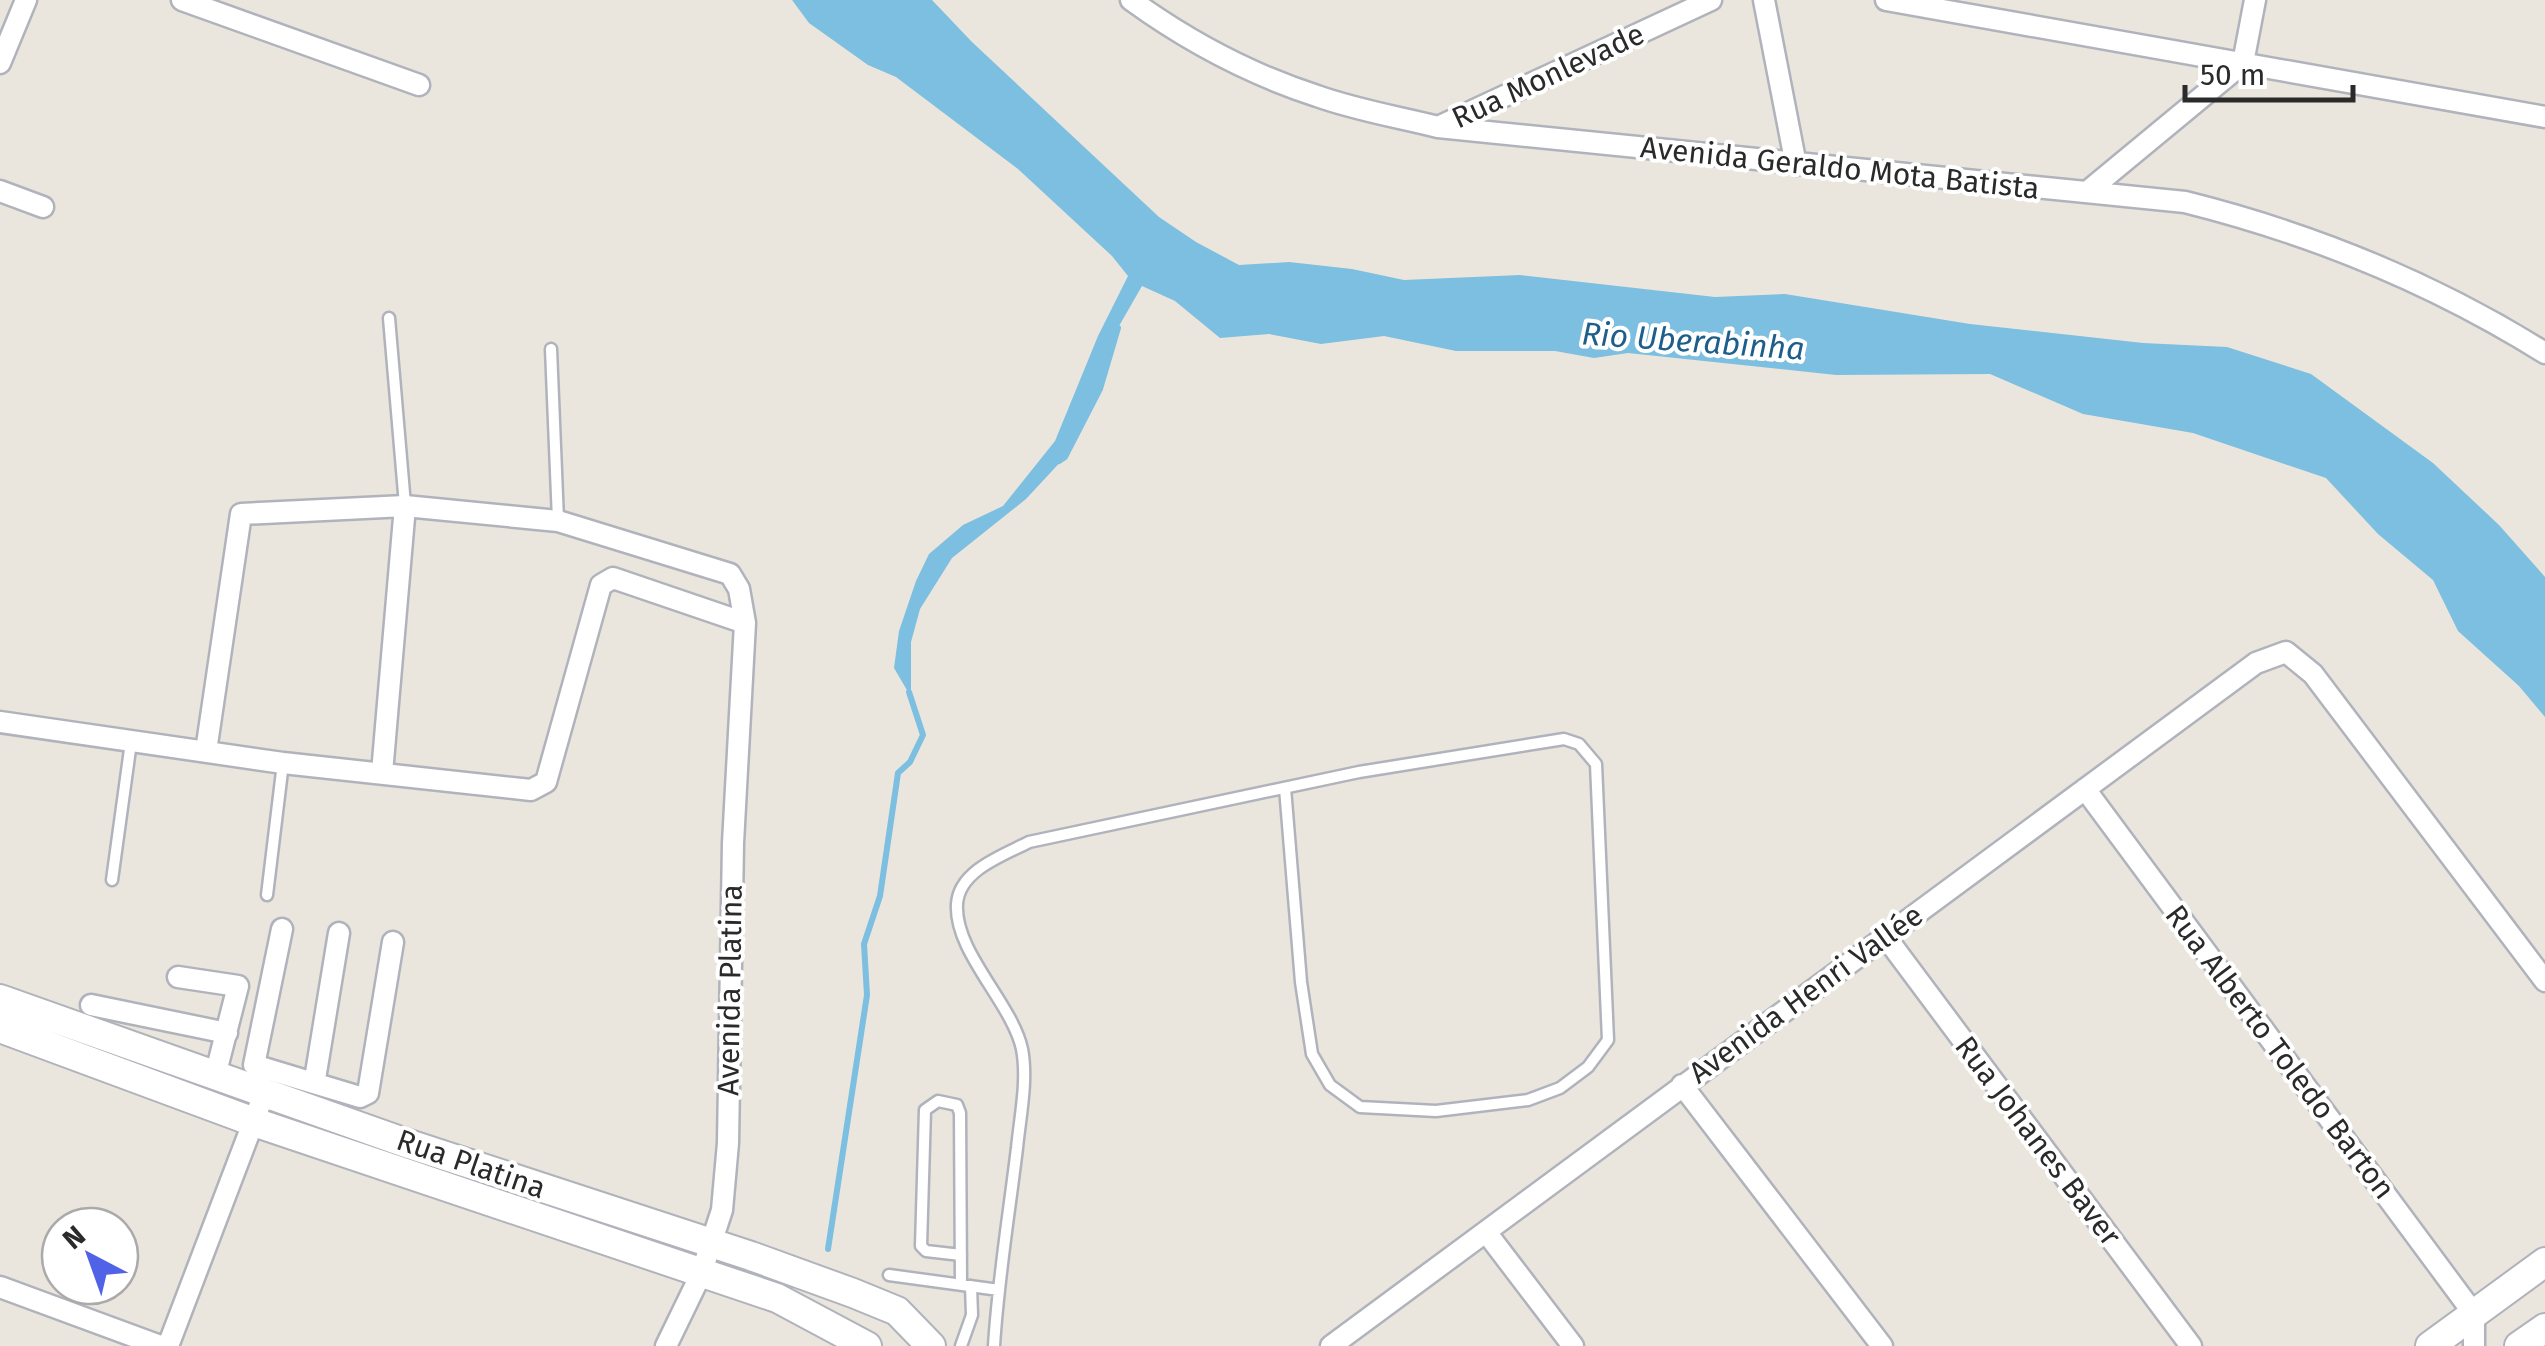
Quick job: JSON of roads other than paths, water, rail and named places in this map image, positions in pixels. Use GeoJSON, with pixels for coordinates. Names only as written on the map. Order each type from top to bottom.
{"type":"FeatureCollection","features":[{"type":"Feature","properties":{"kind":"street"},"geometry":{"type":"LineString","coordinates":[[0,63],[26,0]]}},
{"type":"Feature","properties":{"kind":"street"},"geometry":{"type":"LineString","coordinates":[[182,0],[419,85]]}},
{"type":"Feature","properties":{"kind":"street","name":"Avenida Geraldo Mota Batista"},"geometry":{"type":"LineString","coordinates":[[1131,0],[1172,30],[1241,68],[1320,97],[1438,127],[2185,202],[2264,222],[2350,252],[2506,329],[2545,353]]}},
{"type":"Feature","properties":{"kind":"street","name":"Rua Monlevade"},"geometry":{"type":"LineString","coordinates":[[1438,127],[1711,0]]}},
{"type":"Feature","properties":{"kind":"street"},"geometry":{"type":"LineString","coordinates":[[1764,0],[1796,165]]}},
{"type":"Feature","properties":{"kind":"street"},"geometry":{"type":"LineString","coordinates":[[1886,0],[2545,117]]}},
{"type":"Feature","properties":{"kind":"street"},"geometry":{"type":"LineString","coordinates":[[2087,192],[2243,64],[2255,0]]}},
{"type":"Feature","properties":{"kind":"street"},"geometry":{"type":"LineString","coordinates":[[0,191],[43,207]]}},
{"type":"Feature","properties":{"kind":"street"},"geometry":{"type":"LineString","coordinates":[[382,773],[405,506]]}},
{"type":"Feature","properties":{"kind":"street"},"geometry":{"type":"LineString","coordinates":[[206,751],[241,514],[405,506],[558,522],[730,574],[738,589],[745,622]]}},
{"type":"Feature","properties":{"kind":"street"},"geometry":{"type":"LineString","coordinates":[[0,722],[283,764],[531,790],[546,782],[600,585],[613,578],[745,622]]}},
{"type":"Feature","properties":{"kind":"street","name":"Avenida Platina"},"geometry":{"type":"LineString","coordinates":[[666,1346],[700,1274],[722,1210],[728,1143],[733,843],[745,622]]}},
{"type":"Feature","properties":{"kind":"street","name":"Avenida Henri Vallée"},"geometry":{"type":"LineString","coordinates":[[1331,1346],[2256,663],[2286,652],[2313,674],[2545,981]]}},
{"type":"Feature","properties":{"kind":"street","name":"Rua Alberto Toledo Barton"},"geometry":{"type":"LineString","coordinates":[[2085,789],[2474,1314]]}},
{"type":"Feature","properties":{"kind":"street"},"geometry":{"type":"LineString","coordinates":[[282,929],[254,1065],[360,1097],[368,1094],[393,942]]}},
{"type":"Feature","properties":{"kind":"street"},"geometry":{"type":"LineString","coordinates":[[310,1082],[314,1079],[339,933]]}},
{"type":"Feature","properties":{"kind":"street","name":"Rua Johanes Baver"},"geometry":{"type":"LineString","coordinates":[[1884,936],[2191,1346]]}},
{"type":"Feature","properties":{"kind":"street"},"geometry":{"type":"LineString","coordinates":[[178,977],[269,991]]}},
{"type":"Feature","properties":{"kind":"street"},"geometry":{"type":"LineString","coordinates":[[215,1076],[238,986]]}},
{"type":"Feature","properties":{"kind":"street","name":"Rua Platina"},"geometry":{"type":"LineString","coordinates":[[0,999],[264,1094],[802,1274],[897,1311],[930,1346]]}},
{"type":"Feature","properties":{"kind":"street"},"geometry":{"type":"LineString","coordinates":[[91,1004],[227,1033]]}},
{"type":"Feature","properties":{"kind":"street","name":"Rua Platina"},"geometry":{"type":"LineString","coordinates":[[0,1028],[254,1122],[790,1305],[867,1346]]}},
{"type":"Feature","properties":{"kind":"street"},"geometry":{"type":"LineString","coordinates":[[1682,1085],[1882,1346]]}},
{"type":"Feature","properties":{"kind":"street"},"geometry":{"type":"LineString","coordinates":[[0,1287],[164,1346],[264,1094]]}},
{"type":"Feature","properties":{"kind":"street"},"geometry":{"type":"LineString","coordinates":[[1486,1232],[1573,1346]]}},
{"type":"Feature","properties":{"kind":"street"},"geometry":{"type":"LineString","coordinates":[[2430,1346],[2545,1262]]}},
{"type":"Feature","properties":{"kind":"street"},"geometry":{"type":"LineString","coordinates":[[2474,1314],[2474,1346]]}},
{"type":"Feature","properties":{"kind":"street"},"geometry":{"type":"LineString","coordinates":[[2519,1346],[2545,1328]]}},
{"type":"Feature","properties":{"kind":"lane"},"geometry":{"type":"LineString","coordinates":[[390,318],[405,506]]}},
{"type":"Feature","properties":{"kind":"lane"},"geometry":{"type":"LineString","coordinates":[[551,349],[558,522]]}},
{"type":"Feature","properties":{"kind":"lane"},"geometry":{"type":"LineString","coordinates":[[994,1346],[1023,1098],[1022,1050],[1007,1014],[980,972],[961,927],[957,903],[965,881],[990,862],[1029,842],[1358,772],[1564,739],[1579,744],[1596,764],[1608,1040],[1588,1067],[1560,1088],[1528,1100],[1436,1111],[1360,1106],[1330,1085],[1312,1054],[1301,982],[1285,788]]}},
{"type":"Feature","properties":{"kind":"lane"},"geometry":{"type":"LineString","coordinates":[[112,880],[131,742]]}},
{"type":"Feature","properties":{"kind":"lane"},"geometry":{"type":"LineString","coordinates":[[267,896],[283,764]]}},
{"type":"Feature","properties":{"kind":"lane"},"geometry":{"type":"LineString","coordinates":[[961,1256],[926,1251],[921,1246],[925,1110],[938,1101],[957,1105],[960,1113],[961,1256],[972,1315],[961,1346]]}},
{"type":"Feature","properties":{"kind":"lane"},"geometry":{"type":"LineString","coordinates":[[889,1276],[1000,1290]]}},
{"type":"Feature","properties":{"kind":"water","name":"Rio Uberabinha"},"geometry":{"type":"Polygon","coordinates":[[[792,0],[932,0],[1159,217],[1239,265],[1289,262],[1404,280],[1520,275],[1715,297],[1785,294],[1970,324],[2143,343],[2227,347],[2311,374],[2433,463],[2499,525],[2545,577],[2545,717],[2519,686],[2458,631],[2433,580],[2378,534],[2326,478],[2193,433],[2083,414],[1990,374],[1836,375],[1628,353],[1594,358],[1555,351],[1456,351],[1384,336],[1321,344],[1269,334],[1220,338],[1175,301],[1142,286],[1119,326],[1100,389],[1065,457],[1026,499],[952,558],[920,609],[911,642],[911,697],[894,668],[899,631],[929,554],[963,525],[1003,506],[1055,441],[1098,336],[1128,276],[1112,256],[1018,169],[896,77],[868,65],[809,23],[792,0]]]}},
{"type":"Feature","properties":{"kind":"waterway"},"geometry":{"type":"LineString","coordinates":[[1059,461],[1065,457],[1100,389],[1118,328]]}},
{"type":"Feature","properties":{"kind":"waterway"},"geometry":{"type":"LineString","coordinates":[[828,1249],[867,995],[864,944],[880,896],[898,773],[910,762],[923,735],[909,692]]}}]}
